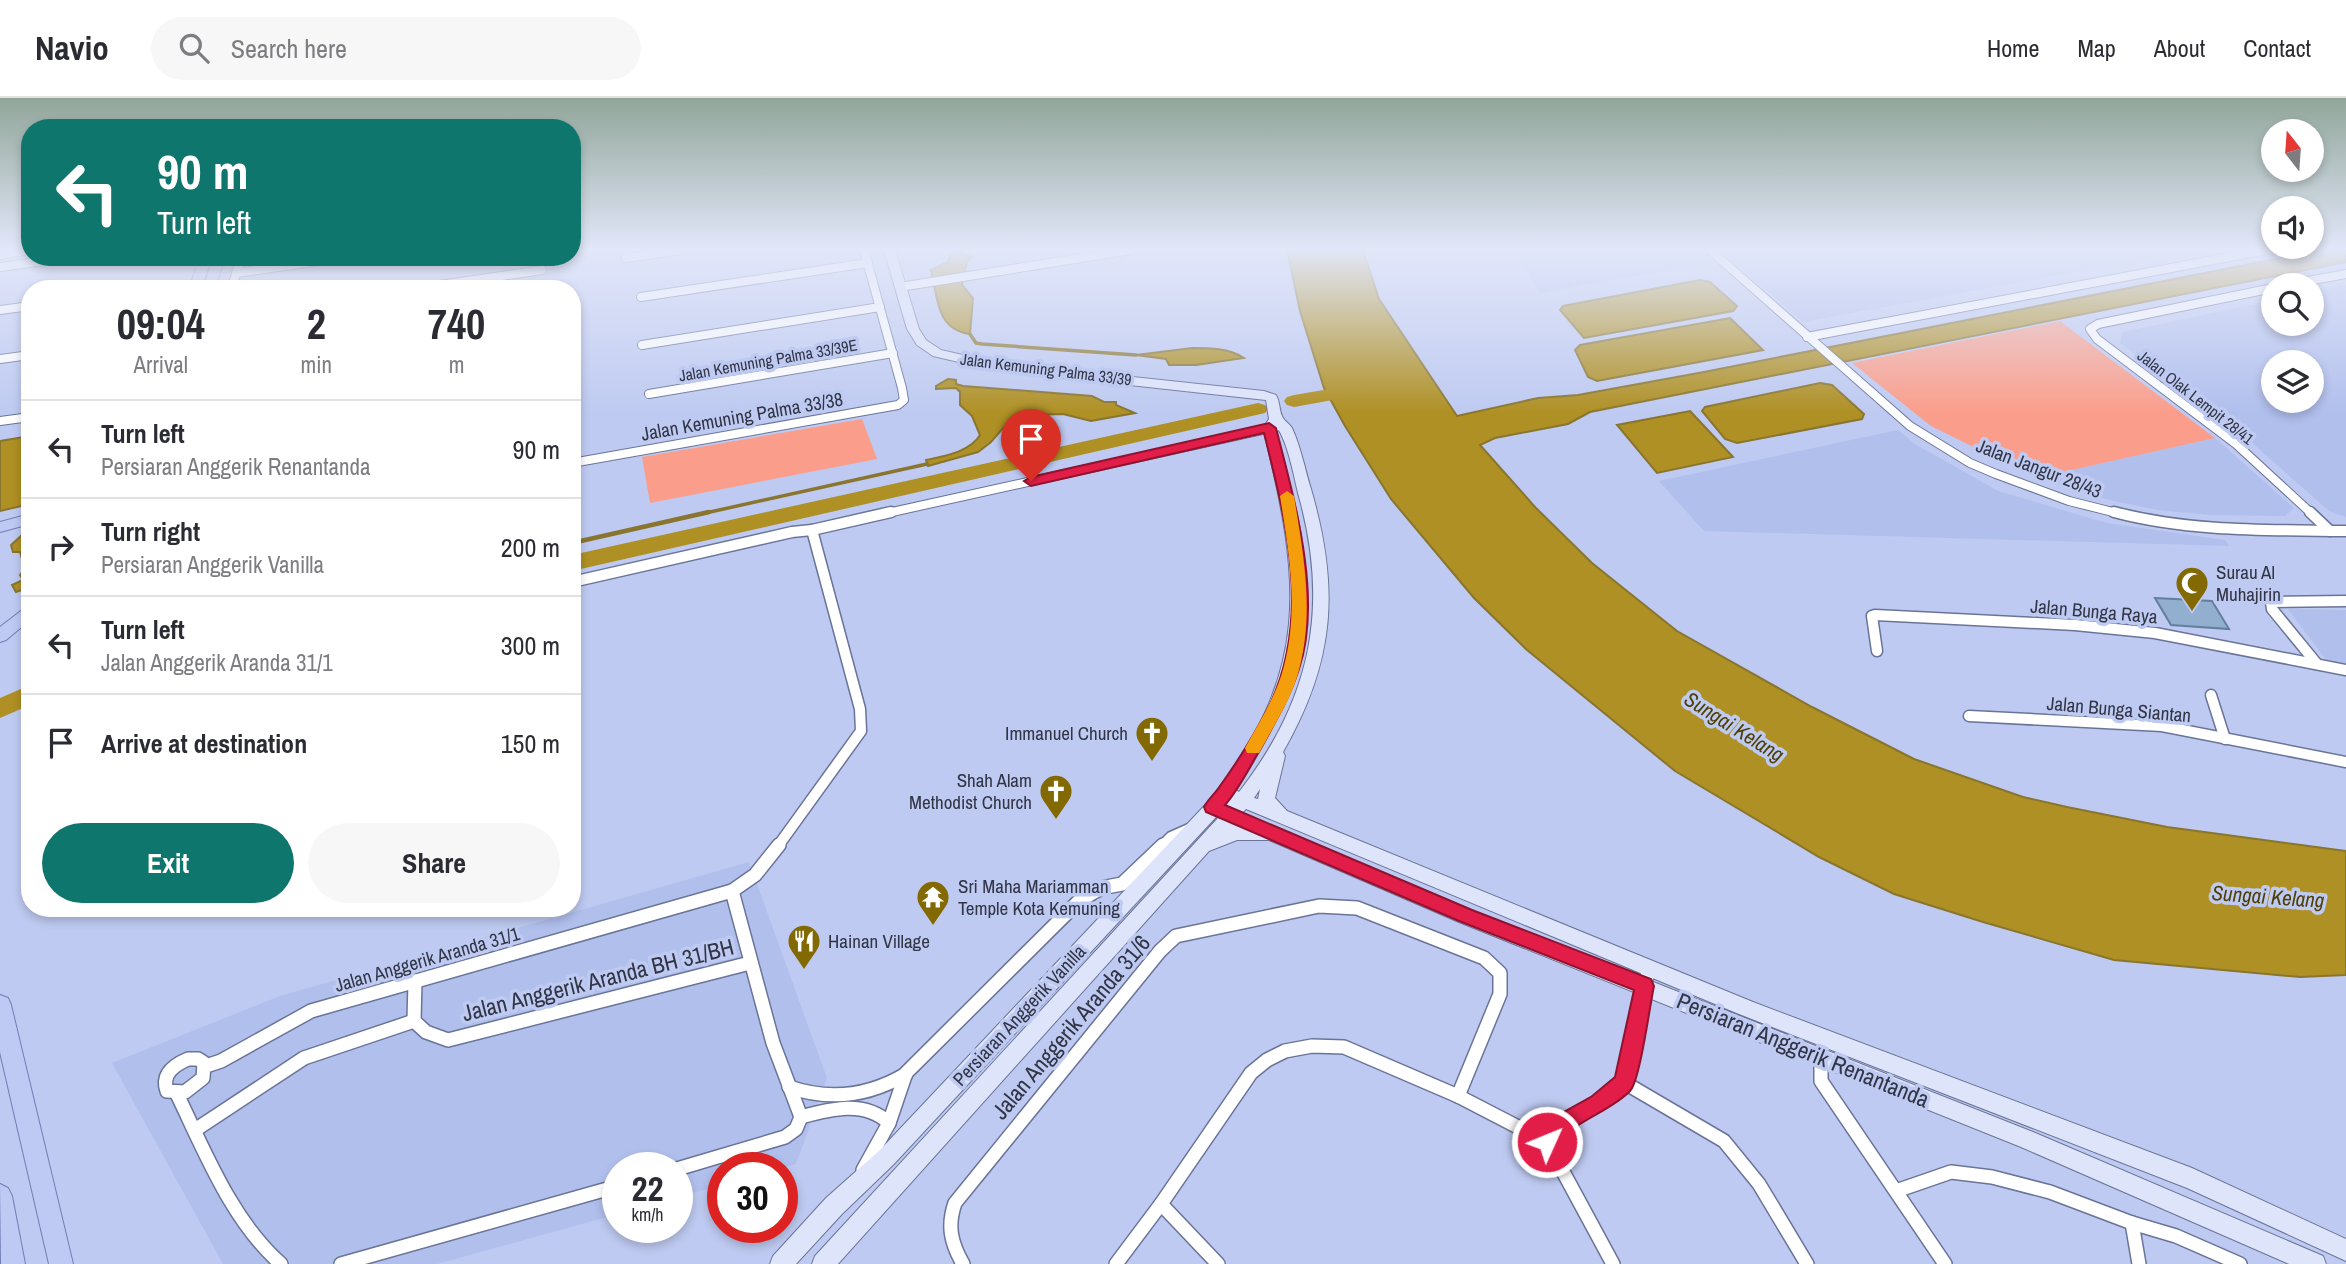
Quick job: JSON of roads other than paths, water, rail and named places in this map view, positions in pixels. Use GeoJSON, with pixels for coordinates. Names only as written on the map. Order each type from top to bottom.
{"type":"FeatureCollection","features":[{"type":"Feature","properties":{"kind":"main road","name":"Jalan Kemuning Palma 33/39"},"geometry":{"type":"LineString","coordinates":[[907,304],[921,342],[928,349],[948,358],[993,366],[1237,391],[1272,398]]}},
{"type":"Feature","properties":{"kind":"main road","name":"Persiaran Anggerik Vanilla"},"geometry":{"type":"LineString","coordinates":[[823,1264],[1201,847],[1228,804],[1277,706],[1292,667],[1298,628],[1300,572],[1272,398]]}},
{"type":"Feature","properties":{"kind":"main road","name":"Persiaran Anggerik Vanilla"},"geometry":{"type":"LineString","coordinates":[[781,1264],[834,1206],[887,1157],[1191,828],[1228,804],[1282,741],[1315,661],[1323,596],[1320,561],[1307,499],[1277,425]]}},
{"type":"Feature","properties":{"kind":"main road"},"geometry":{"type":"LineString","coordinates":[[0,527],[21,521]]}},
{"type":"Feature","properties":{"kind":"main road"},"geometry":{"type":"LineString","coordinates":[[0,636],[21,618]]}},
{"type":"Feature","properties":{"kind":"main road"},"geometry":{"type":"LineString","coordinates":[[1201,847],[1236,834],[1282,828],[1266,800],[1282,741]]}},
{"type":"Feature","properties":{"kind":"main road","name":"Persiaran Anggerik Renantanda"},"geometry":{"type":"LineString","coordinates":[[1228,804],[1465,916],[1647,977],[1821,1060],[2026,1139],[2315,1264]]}},
{"type":"Feature","properties":{"kind":"main road"},"geometry":{"type":"LineString","coordinates":[[1647,977],[1746,1008],[2192,1179],[2346,1250]]}},
{"type":"Feature","properties":{"kind":"main road"},"geometry":{"type":"LineString","coordinates":[[0,1004],[61,1264]]}},
{"type":"Feature","properties":{"kind":"main road"},"geometry":{"type":"LineString","coordinates":[[2192,1179],[2194,1210]]}},
{"type":"Feature","properties":{"kind":"main road"},"geometry":{"type":"LineString","coordinates":[[0,1196],[13,1264]]}},
{"type":"Feature","properties":{"kind":"street","name":"Jalan Jangur 28/43"},"geometry":{"type":"LineString","coordinates":[[1771,304],[1903,420],[1936,443],[1979,467],[2068,501],[2136,518],[2230,529],[2346,531]]}},
{"type":"Feature","properties":{"kind":"street"},"geometry":{"type":"LineString","coordinates":[[1807,337],[1979,304]]}},
{"type":"Feature","properties":{"kind":"street","name":"Jalan Olak Lempit 28/41"},"geometry":{"type":"LineString","coordinates":[[2193,304],[2098,324],[2090,329],[2097,339],[2236,444],[2330,530]]}},
{"type":"Feature","properties":{"kind":"street"},"geometry":{"type":"LineString","coordinates":[[642,345],[880,306],[892,353]]}},
{"type":"Feature","properties":{"kind":"street"},"geometry":{"type":"LineString","coordinates":[[0,310],[21,307]]}},
{"type":"Feature","properties":{"kind":"street","name":"Jalan Kemuning Palma 33/38"},"geometry":{"type":"LineString","coordinates":[[581,461],[886,409],[904,400],[892,353]]}},
{"type":"Feature","properties":{"kind":"street","name":"Jalan Kemuning Palma 33/39E"},"geometry":{"type":"LineString","coordinates":[[649,394],[892,353]]}},
{"type":"Feature","properties":{"kind":"street"},"geometry":{"type":"LineString","coordinates":[[0,359],[21,356]]}},
{"type":"Feature","properties":{"kind":"street"},"geometry":{"type":"LineString","coordinates":[[0,421],[21,418]]}},
{"type":"Feature","properties":{"kind":"street"},"geometry":{"type":"LineString","coordinates":[[581,580],[1277,425]]}},
{"type":"Feature","properties":{"kind":"street","name":"Jalan Anggerik Aranda 31/1"},"geometry":{"type":"LineString","coordinates":[[206,1066],[221,1061],[311,1011],[732,891],[755,875],[861,731],[860,709],[812,530]]}},
{"type":"Feature","properties":{"kind":"street"},"geometry":{"type":"LineString","coordinates":[[2317,664],[2272,609],[2271,602],[2346,601]]}},
{"type":"Feature","properties":{"kind":"street","name":"Jalan Bunga Raya"},"geometry":{"type":"LineString","coordinates":[[1877,651],[1872,617],[1875,615],[2075,625],[2155,632],[2346,670]]}},
{"type":"Feature","properties":{"kind":"street"},"geometry":{"type":"LineString","coordinates":[[2211,695],[2225,739]]}},
{"type":"Feature","properties":{"kind":"street","name":"Jalan Bunga Siantan"},"geometry":{"type":"LineString","coordinates":[[1969,716],[2162,726],[2346,762]]}},
{"type":"Feature","properties":{"kind":"street"},"geometry":{"type":"LineString","coordinates":[[789,1087],[805,1094],[842,1095],[883,1087],[906,1073],[1079,901],[1101,888],[1122,884],[1171,837],[1191,828]]}},
{"type":"Feature","properties":{"kind":"street"},"geometry":{"type":"LineString","coordinates":[[693,1164],[785,1137],[796,1129],[801,1117],[750,963],[732,891]]}},
{"type":"Feature","properties":{"kind":"street","name":"Jalan Anggerik Aranda 31/6"},"geometry":{"type":"LineString","coordinates":[[963,1264],[950,1237],[950,1215],[955,1203],[1125,992],[1176,936],[1309,908],[1338,905],[1357,908],[1484,958],[1500,973],[1500,994],[1458,1096]]}},
{"type":"Feature","properties":{"kind":"street","name":"Jalan Anggerik Aranda BH 31/BH"},"geometry":{"type":"LineString","coordinates":[[414,1021],[426,1032],[448,1040],[750,963]]}},
{"type":"Feature","properties":{"kind":"street"},"geometry":{"type":"LineString","coordinates":[[1547,1142],[1551,1130],[1598,1104],[1625,1083],[1647,977]]}},
{"type":"Feature","properties":{"kind":"street"},"geometry":{"type":"LineString","coordinates":[[195,1130],[304,1058],[414,1021],[415,981]]}},
{"type":"Feature","properties":{"kind":"street"},"geometry":{"type":"LineString","coordinates":[[1115,1264],[1161,1204],[1251,1073],[1267,1060],[1285,1051],[1312,1046],[1344,1047],[1458,1096],[1547,1142],[1613,1264]]}},
{"type":"Feature","properties":{"kind":"street"},"geometry":{"type":"LineString","coordinates":[[194,1058],[200,1059],[206,1066],[198,1084],[177,1094],[171,1094],[164,1088],[165,1077],[175,1066],[194,1058]]}},
{"type":"Feature","properties":{"kind":"street"},"geometry":{"type":"LineString","coordinates":[[1821,1060],[1821,1081],[1945,1264]]}},
{"type":"Feature","properties":{"kind":"street"},"geometry":{"type":"LineString","coordinates":[[834,1206],[877,1149],[906,1073]]}},
{"type":"Feature","properties":{"kind":"street"},"geometry":{"type":"LineString","coordinates":[[1625,1083],[1724,1141],[1735,1151],[1749,1169],[1807,1264]]}},
{"type":"Feature","properties":{"kind":"street"},"geometry":{"type":"LineString","coordinates":[[177,1094],[261,1245],[281,1264]]}},
{"type":"Feature","properties":{"kind":"street"},"geometry":{"type":"LineString","coordinates":[[801,1117],[827,1111],[865,1108],[877,1112],[889,1123]]}},
{"type":"Feature","properties":{"kind":"street"},"geometry":{"type":"LineString","coordinates":[[1896,1191],[1938,1175],[1968,1172],[2050,1192],[2132,1223],[2176,1236],[2240,1264]]}},
{"type":"Feature","properties":{"kind":"street"},"geometry":{"type":"LineString","coordinates":[[341,1264],[602,1191]]}},
{"type":"Feature","properties":{"kind":"street"},"geometry":{"type":"LineString","coordinates":[[1161,1204],[1218,1264]]}},
{"type":"Feature","properties":{"kind":"street"},"geometry":{"type":"LineString","coordinates":[[2132,1223],[2139,1264]]}},
{"type":"Feature","properties":{"kind":"water"},"geometry":{"type":"Polygon","coordinates":[[[938,304],[972,304],[970,334],[951,326],[938,304]]]}},
{"type":"Feature","properties":{"kind":"water","name":"Sungai Kelang"},"geometry":{"type":"Polygon","coordinates":[[[1299,304],[1383,304],[1457,416],[1538,398],[1578,395],[1704,372],[2046,304],[2132,304],[1590,412],[1568,424],[1495,438],[1480,445],[1535,507],[1592,563],[1677,631],[1812,707],[1914,759],[2023,797],[2067,807],[2167,827],[2346,851],[2346,975],[2300,977],[2114,960],[1894,894],[1819,857],[1675,771],[1527,650],[1474,598],[1391,499],[1324,388],[1299,304]]]}},
{"type":"Feature","properties":{"kind":"water"},"geometry":{"type":"Polygon","coordinates":[[[1563,306],[1737,306],[1733,311],[1584,338],[1560,310],[1563,306]]]}},
{"type":"Feature","properties":{"kind":"water"},"geometry":{"type":"Polygon","coordinates":[[[1730,318],[1763,350],[1597,381],[1588,377],[1575,350],[1580,345],[1730,318]]]}},
{"type":"Feature","properties":{"kind":"water"},"geometry":{"type":"Polygon","coordinates":[[[1192,348],[1225,350],[1244,358],[1196,365],[1169,365],[1166,359],[1136,355],[1192,348]]]}},
{"type":"Feature","properties":{"kind":"water"},"geometry":{"type":"Polygon","coordinates":[[[948,379],[956,380],[956,384],[963,386],[1092,396],[1104,402],[1116,402],[1116,405],[1135,413],[1091,421],[1063,414],[1029,415],[1003,428],[978,452],[928,466],[926,460],[970,446],[980,435],[972,416],[960,405],[960,392],[956,388],[936,389],[936,386],[948,379]]]}},
{"type":"Feature","properties":{"kind":"water"},"geometry":{"type":"Polygon","coordinates":[[[1820,383],[1832,385],[1864,414],[1862,419],[1737,443],[1725,439],[1702,411],[1705,407],[1820,383]]]}},
{"type":"Feature","properties":{"kind":"water"},"geometry":{"type":"Polygon","coordinates":[[[1690,411],[1733,457],[1657,473],[1617,425],[1690,411]]]}},
{"type":"Feature","properties":{"kind":"water"},"geometry":{"type":"Polygon","coordinates":[[[21,438],[21,506],[0,511],[0,441],[21,438]]]}},
{"type":"Feature","properties":{"kind":"water"},"geometry":{"type":"Polygon","coordinates":[[[21,536],[21,555],[20,552],[13,552],[11,545],[21,536]]]}},
{"type":"Feature","properties":{"kind":"water"},"geometry":{"type":"Polygon","coordinates":[[[21,581],[21,590],[16,592],[12,585],[21,581]]]}},
{"type":"Feature","properties":{"kind":"waterway"},"geometry":{"type":"LineString","coordinates":[[970,334],[976,343],[982,344],[1136,355]]}},
{"type":"Feature","properties":{"kind":"waterway"},"geometry":{"type":"LineString","coordinates":[[1294,401],[1359,390]]}},
{"type":"Feature","properties":{"kind":"waterway"},"geometry":{"type":"LineString","coordinates":[[581,561],[1258,409]]}},
{"type":"Feature","properties":{"kind":"waterway"},"geometry":{"type":"LineString","coordinates":[[701,514],[927,464]]}},
{"type":"Feature","properties":{"kind":"waterway"},"geometry":{"type":"LineString","coordinates":[[581,541],[709,512]]}},
{"type":"Feature","properties":{"kind":"waterway"},"geometry":{"type":"LineString","coordinates":[[0,709],[21,698]]}},
{"type":"Feature","properties":{"kind":"place","name":"Surau Al Muhajirin"},"geometry":{"type":"Point","coordinates":[2192,613]}},
{"type":"Feature","properties":{"kind":"place","name":"Immanuel Church"},"geometry":{"type":"Point","coordinates":[1152,763]}},
{"type":"Feature","properties":{"kind":"place","name":"Shah Alam Methodist Church"},"geometry":{"type":"Point","coordinates":[1056,821]}},
{"type":"Feature","properties":{"kind":"place","name":"Sri Maha Mariamman Temple Kota Kemuning"},"geometry":{"type":"Point","coordinates":[933,927]}},
{"type":"Feature","properties":{"kind":"place","name":"Hainan Village"},"geometry":{"type":"Point","coordinates":[804,971]}}]}
